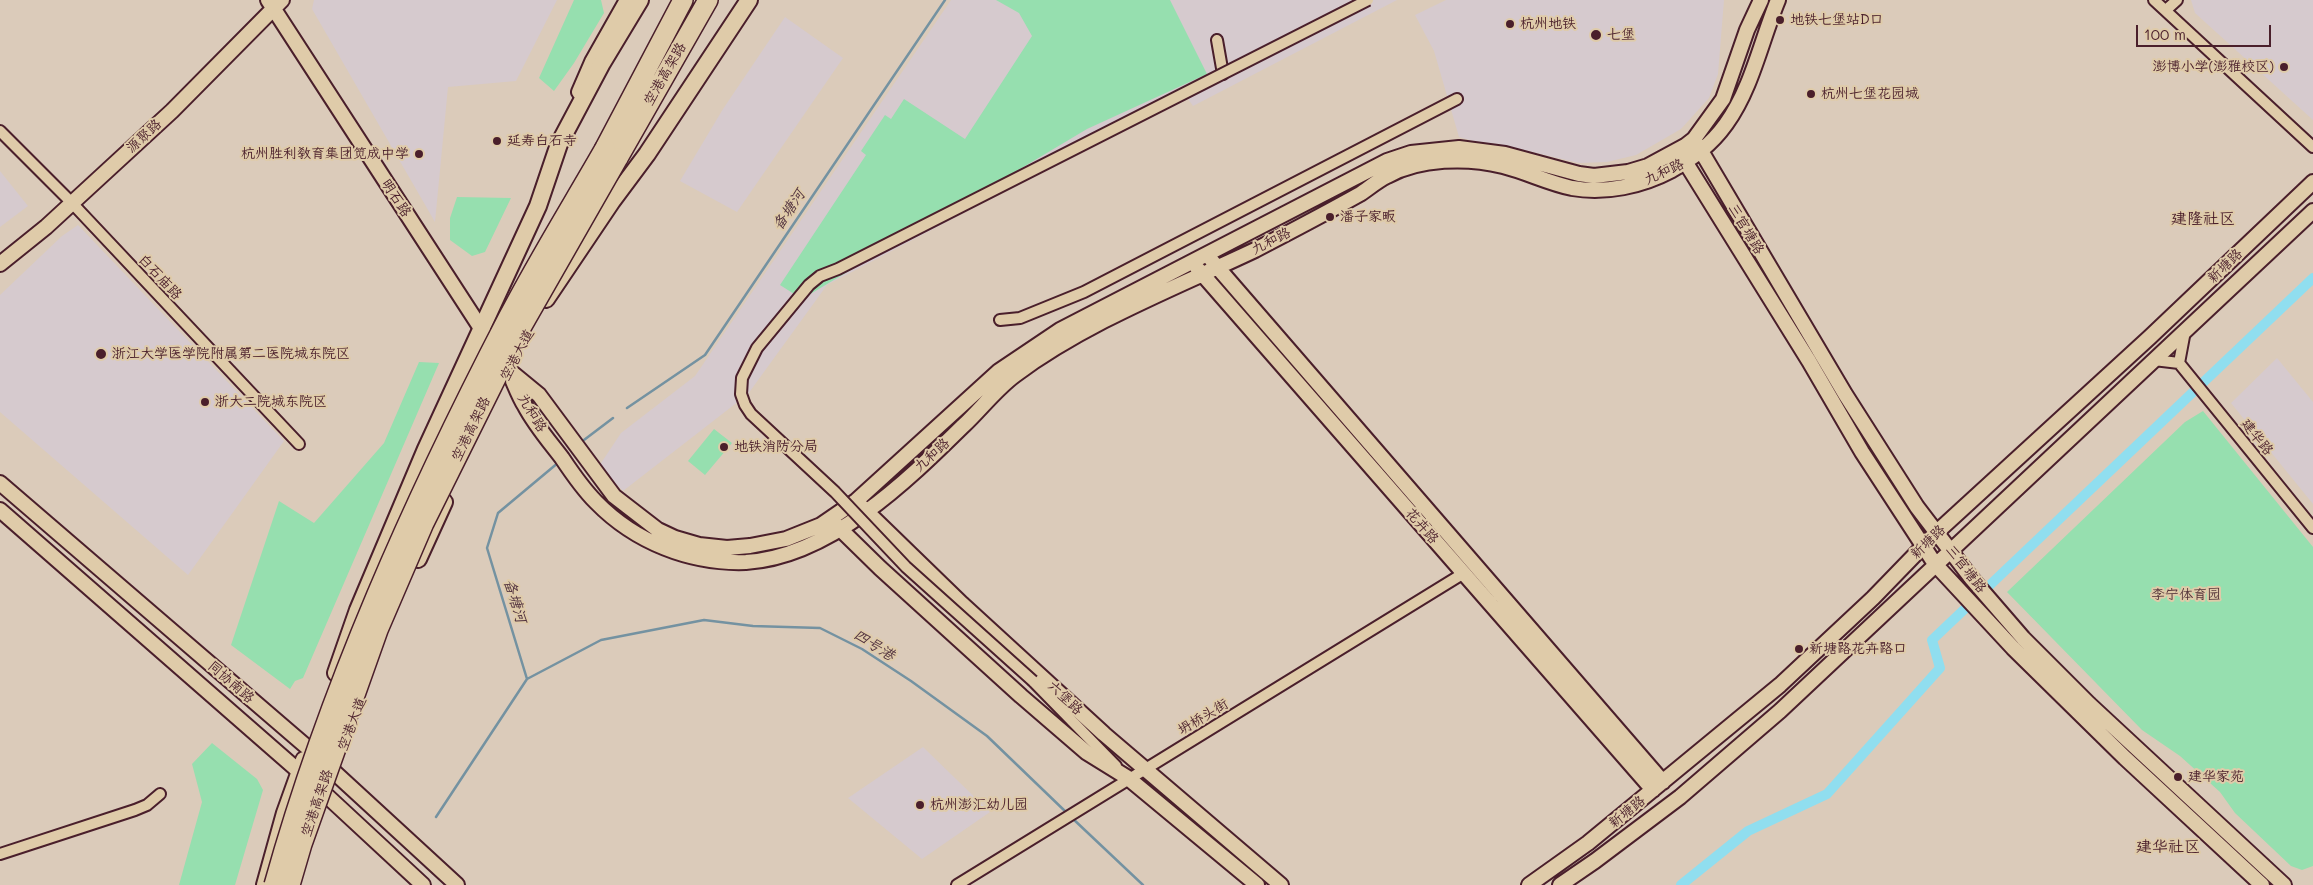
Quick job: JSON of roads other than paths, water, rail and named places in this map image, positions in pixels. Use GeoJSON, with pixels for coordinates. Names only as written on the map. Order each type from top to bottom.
{"type":"FeatureCollection","features":[{"type":"Feature","properties":{"kind":"highway","name":"空港高架路"},"geometry":{"type":"LineString","coordinates":[[290,885],[302,844],[378,630],[424,523],[522,326],[612,153],[682,0]]}},
{"type":"Feature","properties":{"kind":"highway","name":"空港高架路"},"geometry":{"type":"LineString","coordinates":[[274,885],[287,838],[324,730],[411,514],[509,316],[708,0]]}},
{"type":"Feature","properties":{"kind":"main road"},"geometry":{"type":"LineString","coordinates":[[265,885],[285,813],[358,610],[480,328],[538,206],[559,144],[602,63],[640,0]]}},
{"type":"Feature","properties":{"kind":"main road","name":"空港大道"},"geometry":{"type":"LineString","coordinates":[[300,885],[334,771],[397,605],[508,370],[545,301],[612,201],[647,154],[749,0]]}},
{"type":"Feature","properties":{"kind":"street"},"geometry":{"type":"LineString","coordinates":[[1104,734],[1071,713],[906,567],[835,492],[751,414],[741,394],[742,378],[757,348],[809,285],[820,276],[838,270],[1368,0]]}},
{"type":"Feature","properties":{"kind":"street","name":"九和路"},"geometry":{"type":"LineString","coordinates":[[508,370],[526,409],[570,470],[593,499],[622,526],[654,543],[695,557],[745,562],[805,548],[835,524],[856,501],[998,371],[1060,330],[1387,161],[1411,153],[1459,148],[1486,150],[1579,174],[1594,176],[1628,172],[1648,166],[1678,150],[1694,139],[1723,100],[1747,30],[1761,0]]}},
{"type":"Feature","properties":{"kind":"street","name":"九和路"},"geometry":{"type":"LineString","coordinates":[[508,370],[539,395],[614,496],[658,530],[675,538],[727,548],[750,546],[835,524],[867,512],[962,427],[1014,375],[1074,337],[1257,248],[1352,198],[1388,175],[1410,167],[1442,162],[1466,161],[1502,166],[1558,184],[1593,190],[1613,189],[1638,184],[1660,176],[1686,162],[1702,152],[1726,124],[1736,107],[1746,87],[1778,0]]}},
{"type":"Feature","properties":{"kind":"street"},"geometry":{"type":"LineString","coordinates":[[2154,0],[2313,147]]}},
{"type":"Feature","properties":{"kind":"street"},"geometry":{"type":"LineString","coordinates":[[2166,10],[2177,0]]}},
{"type":"Feature","properties":{"kind":"street","name":"明石路"},"geometry":{"type":"LineString","coordinates":[[275,3],[508,370]]}},
{"type":"Feature","properties":{"kind":"street","name":"源聚路"},"geometry":{"type":"LineString","coordinates":[[0,264],[46,228],[172,110],[275,3]]}},
{"type":"Feature","properties":{"kind":"street"},"geometry":{"type":"LineString","coordinates":[[559,144],[592,62],[622,3]]}},
{"type":"Feature","properties":{"kind":"street"},"geometry":{"type":"LineString","coordinates":[[1217,40],[1223,74]]}},
{"type":"Feature","properties":{"kind":"street"},"geometry":{"type":"LineString","coordinates":[[1000,320],[1020,318],[1084,292],[1457,99]]}},
{"type":"Feature","properties":{"kind":"street","name":"白石庙路"},"geometry":{"type":"LineString","coordinates":[[0,131],[72,203],[298,444]]}},
{"type":"Feature","properties":{"kind":"street","name":"三官塘路"},"geometry":{"type":"LineString","coordinates":[[1694,139],[1845,394],[1917,507],[1972,579],[2023,638],[2089,704],[2284,885]]}},
{"type":"Feature","properties":{"kind":"street","name":"三官塘路"},"geometry":{"type":"LineString","coordinates":[[1678,150],[1809,361],[1862,452],[1934,564],[2013,648],[2125,758],[2262,885]]}},
{"type":"Feature","properties":{"kind":"street","name":"新塘路"},"geometry":{"type":"LineString","coordinates":[[1529,885],[1588,843],[1780,685],[1873,598],[1937,532],[2150,337],[2312,180]]}},
{"type":"Feature","properties":{"kind":"street","name":"新塘路"},"geometry":{"type":"LineString","coordinates":[[1560,885],[1680,797],[1766,723],[2313,211]]}},
{"type":"Feature","properties":{"kind":"street","name":"花卉路"},"geometry":{"type":"LineString","coordinates":[[1206,254],[1658,786]]}},
{"type":"Feature","properties":{"kind":"street","name":"花卉路"},"geometry":{"type":"LineString","coordinates":[[1192,262],[1464,573],[1658,786]]}},
{"type":"Feature","properties":{"kind":"street"},"geometry":{"type":"LineString","coordinates":[[2154,360],[2179,363],[2185,331]]}},
{"type":"Feature","properties":{"kind":"street","name":"建华路"},"geometry":{"type":"LineString","coordinates":[[2179,363],[2313,528]]}},
{"type":"Feature","properties":{"kind":"street","name":"同协南路"},"geometry":{"type":"LineString","coordinates":[[0,483],[308,748],[457,885]]}},
{"type":"Feature","properties":{"kind":"street","name":"六堡路"},"geometry":{"type":"LineString","coordinates":[[856,501],[962,604],[1104,734],[1281,885]]}},
{"type":"Feature","properties":{"kind":"street","name":"同协南路"},"geometry":{"type":"LineString","coordinates":[[0,510],[326,795],[423,885]]}},
{"type":"Feature","properties":{"kind":"street","name":"六堡路"},"geometry":{"type":"LineString","coordinates":[[835,524],[1021,696],[1086,752],[1128,778],[1257,885]]}},
{"type":"Feature","properties":{"kind":"street","name":"坍桥头街"},"geometry":{"type":"LineString","coordinates":[[957,885],[1128,778],[1464,573]]}},
{"type":"Feature","properties":{"kind":"street"},"geometry":{"type":"LineString","coordinates":[[1033,680],[1128,778]]}},
{"type":"Feature","properties":{"kind":"street"},"geometry":{"type":"LineString","coordinates":[[0,854],[135,810],[147,805],[160,794]]}},
{"type":"Feature","properties":{"kind":"waterway","name":"备塘河"},"geometry":{"type":"LineString","coordinates":[[627,408],[705,355],[945,0]]}},
{"type":"Feature","properties":{"kind":"waterway"},"geometry":{"type":"LineString","coordinates":[[1681,885],[1748,831],[1827,794],[1940,668],[1932,640],[2313,278]]}},
{"type":"Feature","properties":{"kind":"waterway","name":"备塘河"},"geometry":{"type":"LineString","coordinates":[[580,443],[613,418]]}},
{"type":"Feature","properties":{"kind":"waterway","name":"备塘河"},"geometry":{"type":"LineString","coordinates":[[527,679],[487,548],[498,513],[559,462]]}},
{"type":"Feature","properties":{"kind":"waterway","name":"四号港"},"geometry":{"type":"LineString","coordinates":[[436,817],[527,679],[601,640],[704,620],[753,626],[820,628],[862,649],[911,681],[987,736],[1067,813]]}},
{"type":"Feature","properties":{"kind":"waterway","name":"四号港"},"geometry":{"type":"LineString","coordinates":[[1071,817],[1143,885]]}},
{"type":"Feature","properties":{"kind":"place","name":"地铁七堡站D口"},"geometry":{"type":"Point","coordinates":[1780,20]}},
{"type":"Feature","properties":{"kind":"place","name":"杭州地铁"},"geometry":{"type":"Point","coordinates":[1510,24]}},
{"type":"Feature","properties":{"kind":"place","name":"七堡"},"geometry":{"type":"Point","coordinates":[1596,35]}},
{"type":"Feature","properties":{"kind":"place","name":"澎博小学(澎雅校区)"},"geometry":{"type":"Point","coordinates":[2284,67]}},
{"type":"Feature","properties":{"kind":"place","name":"杭州七堡花园城"},"geometry":{"type":"Point","coordinates":[1811,94]}},
{"type":"Feature","properties":{"kind":"place","name":"延寿白石寺"},"geometry":{"type":"Point","coordinates":[497,141]}},
{"type":"Feature","properties":{"kind":"place","name":"杭州胜利教育集团笕成中学"},"geometry":{"type":"Point","coordinates":[419,154]}},
{"type":"Feature","properties":{"kind":"place","name":"潘子家畈"},"geometry":{"type":"Point","coordinates":[1330,217]}},
{"type":"Feature","properties":{"kind":"place","name":"浙江大学医学院附属第二医院城东院区"},"geometry":{"type":"Point","coordinates":[101,354]}},
{"type":"Feature","properties":{"kind":"place","name":"浙大二院城东院区"},"geometry":{"type":"Point","coordinates":[205,402]}},
{"type":"Feature","properties":{"kind":"place","name":"地铁消防分局"},"geometry":{"type":"Point","coordinates":[724,447]}},
{"type":"Feature","properties":{"kind":"place","name":"新塘路花卉路口"},"geometry":{"type":"Point","coordinates":[1799,649]}},
{"type":"Feature","properties":{"kind":"place","name":"建华家苑"},"geometry":{"type":"Point","coordinates":[2178,777]}},
{"type":"Feature","properties":{"kind":"place","name":"杭州澎汇幼儿园"},"geometry":{"type":"Point","coordinates":[920,805]}},
{"type":"Feature","properties":{"kind":"district","name":"建隆社区"},"geometry":{"type":"Point","coordinates":[2203,219]}},
{"type":"Feature","properties":{"kind":"district","name":"建华社区"},"geometry":{"type":"Point","coordinates":[2168,847]}},
{"type":"Feature","properties":{"kind":"park label","name":"李宁体育园"},"geometry":{"type":"Point","coordinates":[2186,595]}}]}
